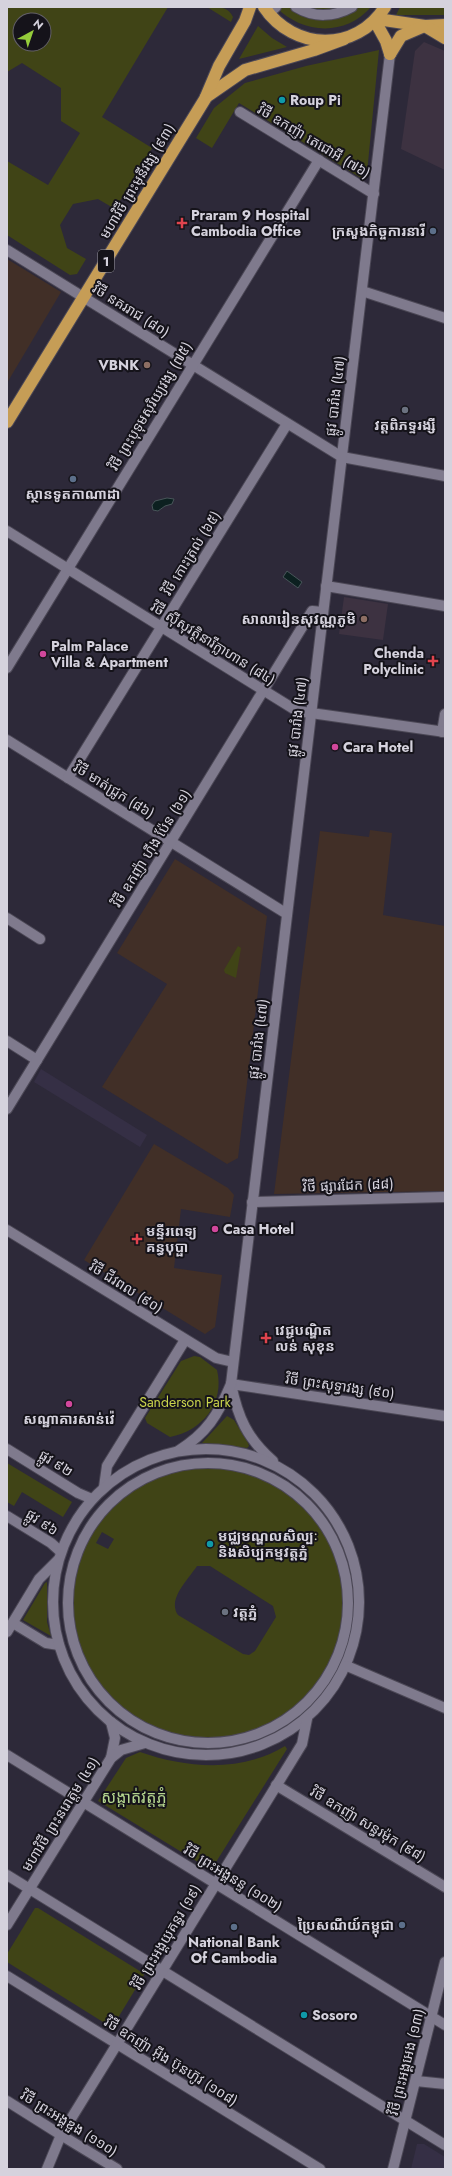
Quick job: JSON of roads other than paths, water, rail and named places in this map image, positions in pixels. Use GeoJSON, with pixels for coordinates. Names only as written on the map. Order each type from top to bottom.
{"type":"FeatureCollection","features":[{"type":"Feature","properties":{"kind":"highway","name":"មហាវិថី ព្រះមុនីវង្ស (៩៣)"},"geometry":{"type":"LineString","coordinates":[[7,422],[205,99],[220,66],[245,21],[250,7]]}},
{"type":"Feature","properties":{"kind":"highway","name":"1"},"geometry":{"type":"LineString","coordinates":[[269,9],[289,31],[302,37],[323,40],[344,39],[355,35],[376,20],[385,7]]}},
{"type":"Feature","properties":{"kind":"highway"},"geometry":{"type":"LineString","coordinates":[[376,20],[425,26],[445,25]]}},
{"type":"Feature","properties":{"kind":"highway"},"geometry":{"type":"LineString","coordinates":[[376,20],[390,54]]}},
{"type":"Feature","properties":{"kind":"highway"},"geometry":{"type":"LineString","coordinates":[[425,26],[445,38]]}},
{"type":"Feature","properties":{"kind":"highway"},"geometry":{"type":"LineString","coordinates":[[390,54],[401,36],[425,26]]}},
{"type":"Feature","properties":{"kind":"highway","name":"មហាវិថី ព្រះមុនីវង្ស (៩៣)"},"geometry":{"type":"LineString","coordinates":[[205,99],[245,70],[314,50],[344,39]]}},
{"type":"Feature","properties":{"kind":"street"},"geometry":{"type":"LineString","coordinates":[[296,7],[311,14],[322,16],[342,12],[352,7]]}},
{"type":"Feature","properties":{"kind":"street","name":"ផ្លូវ បារាំង (៤៧)"},"geometry":{"type":"LineString","coordinates":[[281,1468],[260,1450],[246,1431],[236,1409],[231,1384],[390,54]]}},
{"type":"Feature","properties":{"kind":"street","name":"វិថី ឧកញ៉ា តេជោអី (៧៦)"},"geometry":{"type":"LineString","coordinates":[[240,112],[374,194]]}},
{"type":"Feature","properties":{"kind":"street","name":"វិថី ព្រះបុទុមសុរិយ្យវង្ស (៧៥)"},"geometry":{"type":"LineString","coordinates":[[7,668],[319,160]]}},
{"type":"Feature","properties":{"kind":"street","name":"វិថី នគររាជ (៨០)"},"geometry":{"type":"LineString","coordinates":[[7,250],[342,457]]}},
{"type":"Feature","properties":{"kind":"street"},"geometry":{"type":"LineString","coordinates":[[362,291],[445,318]]}},
{"type":"Feature","properties":{"kind":"street","name":"វិថី កោះត្រល់ (៦៥)"},"geometry":{"type":"LineString","coordinates":[[68,778],[287,424]]}},
{"type":"Feature","properties":{"kind":"street"},"geometry":{"type":"LineString","coordinates":[[342,457],[445,476]]}},
{"type":"Feature","properties":{"kind":"street","name":"វិថី ស៊ីសុវត្ថិនារីក្លាហាន (៨៤)"},"geometry":{"type":"LineString","coordinates":[[7,531],[297,711],[444,732]]}},
{"type":"Feature","properties":{"kind":"street"},"geometry":{"type":"LineString","coordinates":[[326,586],[445,606]]}},
{"type":"Feature","properties":{"kind":"street","name":"វិថី ឧកញ៉ា ហ៊ីង ប៉ែន (៦១)"},"geometry":{"type":"LineString","coordinates":[[7,1109],[172,842],[312,611],[323,612]]}},
{"type":"Feature","properties":{"kind":"street"},"geometry":{"type":"LineString","coordinates":[[444,732],[445,714]]}},
{"type":"Feature","properties":{"kind":"street","name":"វិថី មាត់ជ្រូក (៨៦)"},"geometry":{"type":"LineString","coordinates":[[7,740],[287,914]]}},
{"type":"Feature","properties":{"kind":"street"},"geometry":{"type":"LineString","coordinates":[[7,918],[40,939]]}},
{"type":"Feature","properties":{"kind":"street"},"geometry":{"type":"LineString","coordinates":[[7,1041],[37,1060]]}},
{"type":"Feature","properties":{"kind":"street","name":"វិថី ផ្សារដែក (៨៨)"},"geometry":{"type":"LineString","coordinates":[[252,1202],[445,1197]]}},
{"type":"Feature","properties":{"kind":"street","name":"វិថី ជីវពល (៩០)"},"geometry":{"type":"LineString","coordinates":[[7,1230],[185,1340],[216,1358],[233,1362]]}},
{"type":"Feature","properties":{"kind":"street"},"geometry":{"type":"LineString","coordinates":[[104,1487],[107,1466],[185,1340]]}},
{"type":"Feature","properties":{"kind":"street","name":"ផ្លូវ បារាំង (៤៧)"},"geometry":{"type":"LineString","coordinates":[[178,1451],[195,1441],[204,1432],[217,1414],[231,1384]]}},
{"type":"Feature","properties":{"kind":"street","name":"វិថី ព្រះសុទ្ធាវង្ស (៩០)"},"geometry":{"type":"LineString","coordinates":[[231,1384],[445,1416]]}},
{"type":"Feature","properties":{"kind":"street"},"geometry":{"type":"LineString","coordinates":[[204,1448],[231,1450],[257,1457],[281,1468],[308,1487],[330,1511],[351,1550],[358,1579],[360,1602],[357,1635],[347,1666],[334,1690],[307,1719],[289,1732],[262,1746],[234,1754],[204,1756],[174,1752],[145,1742],[111,1722],[90,1701],[73,1678],[59,1645],[53,1606],[54,1583],[59,1556],[74,1523],[92,1499],[104,1487],[131,1468],[157,1457],[178,1451],[204,1448]]}},
{"type":"Feature","properties":{"kind":"street","name":"ផ្លូវ ៩២"},"geometry":{"type":"LineString","coordinates":[[7,1449],[78,1493],[92,1499]]}},
{"type":"Feature","properties":{"kind":"street"},"geometry":{"type":"LineString","coordinates":[[215,1463],[246,1468],[275,1480],[301,1498],[316,1513],[328,1530],[338,1549],[345,1572],[349,1601],[346,1632],[337,1660],[319,1690],[300,1710],[267,1731],[236,1741],[202,1743],[170,1738],[139,1725],[114,1707],[94,1684],[78,1656],[71,1633],[68,1609],[69,1585],[74,1561],[81,1542],[91,1524],[104,1508],[127,1488],[154,1473],[184,1464],[215,1463]]}},
{"type":"Feature","properties":{"kind":"street","name":"ផ្លូវ ៩៦"},"geometry":{"type":"LineString","coordinates":[[7,1516],[51,1543],[59,1556]]}},
{"type":"Feature","properties":{"kind":"street"},"geometry":{"type":"LineString","coordinates":[[7,1632],[39,1579],[59,1556]]}},
{"type":"Feature","properties":{"kind":"street"},"geometry":{"type":"LineString","coordinates":[[13,1623],[46,1643],[59,1645]]}},
{"type":"Feature","properties":{"kind":"street"},"geometry":{"type":"LineString","coordinates":[[347,1666],[445,1708]]}},
{"type":"Feature","properties":{"kind":"street","name":"វិថី ព្រះអង្គយុគន្ធរ (១៩)"},"geometry":{"type":"LineString","coordinates":[[47,2169],[61,2135],[302,1744],[307,1719]]}},
{"type":"Feature","properties":{"kind":"street","name":"មហាវិថី ព្រះនរោត្តម (៤១)"},"geometry":{"type":"LineString","coordinates":[[111,1722],[115,1738],[111,1758]]}},
{"type":"Feature","properties":{"kind":"street","name":"មហាវិថី ព្រះនរោត្តម (៤១)"},"geometry":{"type":"LineString","coordinates":[[7,1925],[111,1758],[121,1750],[145,1742]]}},
{"type":"Feature","properties":{"kind":"street","name":"វិថី ព្រះអង្គនន្ទ (១០២)"},"geometry":{"type":"LineString","coordinates":[[7,1755],[445,2025]]}},
{"type":"Feature","properties":{"kind":"street","name":"វិថី ឧកញ៉ា សន្ធរម៉ុក (៩៨)"},"geometry":{"type":"LineString","coordinates":[[276,1785],[445,1887]]}},
{"type":"Feature","properties":{"kind":"street"},"geometry":{"type":"LineString","coordinates":[[7,1875],[445,2145]]}},
{"type":"Feature","properties":{"kind":"street","name":"វិថី ព្រះអង្គអេង (១៣)"},"geometry":{"type":"LineString","coordinates":[[393,2169],[445,1962]]}},
{"type":"Feature","properties":{"kind":"street","name":"វិថី ឧកញ៉ា អ៊ីង ប៊ុនហ៊ូវ (១០៨)"},"geometry":{"type":"LineString","coordinates":[[7,1976],[320,2169]]}},
{"type":"Feature","properties":{"kind":"street"},"geometry":{"type":"LineString","coordinates":[[416,2081],[445,2084]]}},
{"type":"Feature","properties":{"kind":"street","name":"វិថី ព្រះអង្គឌួង (១១០)"},"geometry":{"type":"LineString","coordinates":[[7,2101],[117,2169]]}},
{"type":"Feature","properties":{"kind":"place","name":"Roup Pi"},"geometry":{"type":"Point","coordinates":[282,100]}},
{"type":"Feature","properties":{"kind":"place","name":"Praram 9 Hospital Cambodia Office"},"geometry":{"type":"Point","coordinates":[182,223]}},
{"type":"Feature","properties":{"kind":"place","name":"ក្រសួងកិច្ចការនារី"},"geometry":{"type":"Point","coordinates":[433,231]}},
{"type":"Feature","properties":{"kind":"place","name":"VBNK"},"geometry":{"type":"Point","coordinates":[147,365]}},
{"type":"Feature","properties":{"kind":"place","name":"វត្តពិភទ្ទរង្សី"},"geometry":{"type":"Point","coordinates":[405,410]}},
{"type":"Feature","properties":{"kind":"place","name":"ស្ថានទូតកាណាដា"},"geometry":{"type":"Point","coordinates":[73,479]}},
{"type":"Feature","properties":{"kind":"place","name":"សាលារៀនសុវណ្ណភូមិ"},"geometry":{"type":"Point","coordinates":[364,619]}},
{"type":"Feature","properties":{"kind":"place","name":"Palm Palace Villa & Apartment"},"geometry":{"type":"Point","coordinates":[43,654]}},
{"type":"Feature","properties":{"kind":"place","name":"Chenda Polyclinic"},"geometry":{"type":"Point","coordinates":[433,661]}},
{"type":"Feature","properties":{"kind":"place","name":"Cara Hotel"},"geometry":{"type":"Point","coordinates":[335,747]}},
{"type":"Feature","properties":{"kind":"place","name":"Casa Hotel"},"geometry":{"type":"Point","coordinates":[215,1229]}},
{"type":"Feature","properties":{"kind":"place","name":"មន្ទីរពេទ្យ គន្ធបុប្ផា"},"geometry":{"type":"Point","coordinates":[137,1239]}},
{"type":"Feature","properties":{"kind":"place","name":"វេជ្ជបណ្ឌិត លន់ សុខុន"},"geometry":{"type":"Point","coordinates":[266,1338]}},
{"type":"Feature","properties":{"kind":"place","name":"សណ្ឋាគារសាន់វ៉េ"},"geometry":{"type":"Point","coordinates":[69,1404]}},
{"type":"Feature","properties":{"kind":"place","name":"មជ្ឈមណ្ឌលសិល្បៈ និងសិប្បកម្មវត្តភ្នំ"},"geometry":{"type":"Point","coordinates":[210,1544]}},
{"type":"Feature","properties":{"kind":"place","name":"វត្ដភ្នំ"},"geometry":{"type":"Point","coordinates":[225,1612]}},
{"type":"Feature","properties":{"kind":"place","name":"ប្រៃសណីយ៍កម្ពុជា"},"geometry":{"type":"Point","coordinates":[402,1925]}},
{"type":"Feature","properties":{"kind":"place","name":"National Bank Of Cambodia"},"geometry":{"type":"Point","coordinates":[234,1927]}},
{"type":"Feature","properties":{"kind":"place","name":"Sosoro"},"geometry":{"type":"Point","coordinates":[304,2015]}},
{"type":"Feature","properties":{"kind":"district","name":"សង្កាត់វត្តភ្នំ"},"geometry":{"type":"Point","coordinates":[134,1797]}},
{"type":"Feature","properties":{"kind":"park label","name":"Sanderson Park"},"geometry":{"type":"Point","coordinates":[185,1402]}}]}
